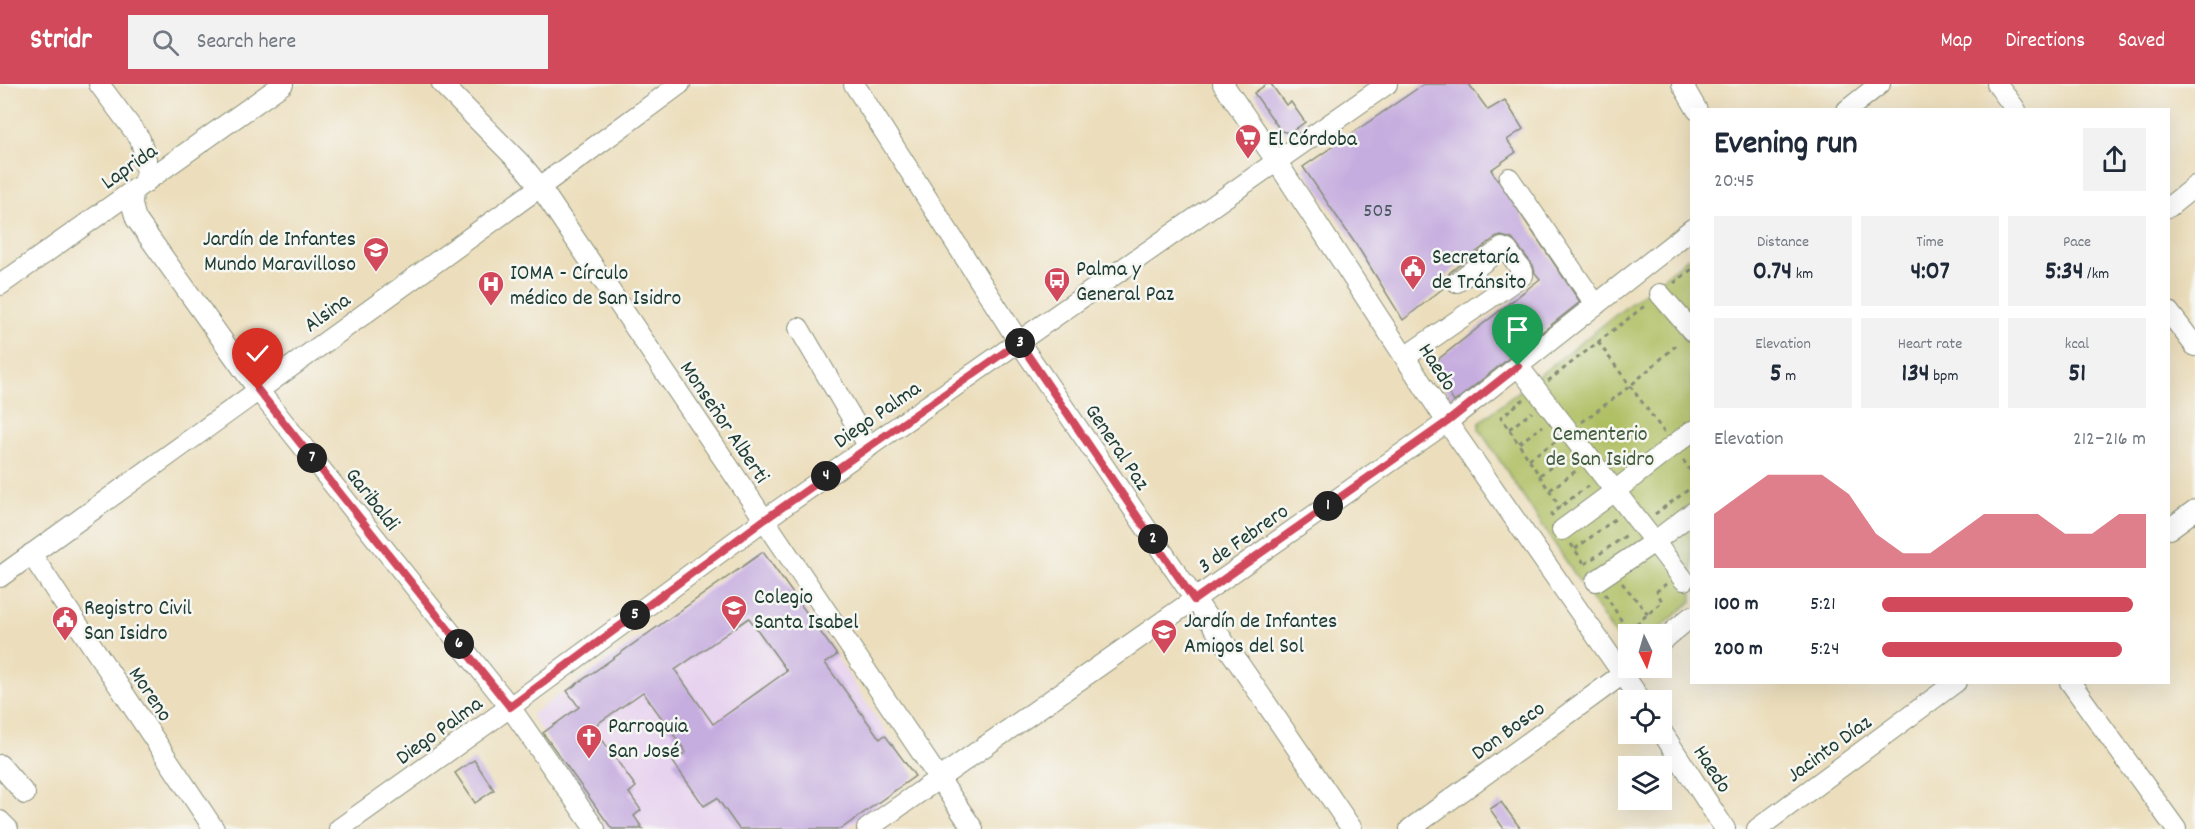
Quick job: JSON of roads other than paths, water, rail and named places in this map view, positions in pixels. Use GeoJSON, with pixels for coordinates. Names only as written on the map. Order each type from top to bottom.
{"type":"FeatureCollection","features":[{"type":"Feature","properties":{"kind":"street","name":"Garibaldi"},"geometry":{"type":"LineString","coordinates":[[99,84],[140,139],[146,159],[132,205],[136,219],[258,390],[510,707],[595,829]]}},
{"type":"Feature","properties":{"kind":"street","name":"Laprida"},"geometry":{"type":"LineString","coordinates":[[0,285],[283,84]]}},
{"type":"Feature","properties":{"kind":"street","name":"Monseñor Alberti"},"geometry":{"type":"LineString","coordinates":[[442,84],[523,166],[540,187],[973,829]]}},
{"type":"Feature","properties":{"kind":"street","name":"Alsina"},"geometry":{"type":"LineString","coordinates":[[0,577],[680,84]]}},
{"type":"Feature","properties":{"kind":"street","name":"General Paz"},"geometry":{"type":"LineString","coordinates":[[854,84],[1019,342],[1352,829]]}},
{"type":"Feature","properties":{"kind":"street","name":"Haedo"},"geometry":{"type":"LineString","coordinates":[[1224,84],[1447,422],[1618,657]]}},
{"type":"Feature","properties":{"kind":"street","name":"Diego Palma"},"geometry":{"type":"LineString","coordinates":[[339,829],[510,707],[764,520],[1387,84]]}},
{"type":"Feature","properties":{"kind":"street"},"geometry":{"type":"LineString","coordinates":[[1682,84],[1696,108]]}},
{"type":"Feature","properties":{"kind":"street"},"geometry":{"type":"LineString","coordinates":[[1850,108],[1880,84]]}},
{"type":"Feature","properties":{"kind":"street"},"geometry":{"type":"LineString","coordinates":[[1997,84],[2015,108]]}},
{"type":"Feature","properties":{"kind":"street"},"geometry":{"type":"LineString","coordinates":[[1509,178],[1596,305]]}},
{"type":"Feature","properties":{"kind":"street"},"geometry":{"type":"LineString","coordinates":[[2170,206],[2195,186]]}},
{"type":"Feature","properties":{"kind":"street","name":"3 de Febrero"},"geometry":{"type":"LineString","coordinates":[[867,829],[1447,422],[1690,232]]}},
{"type":"Feature","properties":{"kind":"street"},"geometry":{"type":"LineString","coordinates":[[1405,357],[1523,275],[1523,272],[1507,250],[1502,248],[1457,282]]}},
{"type":"Feature","properties":{"kind":"street"},"geometry":{"type":"LineString","coordinates":[[1660,294],[1688,335]]}},
{"type":"Feature","properties":{"kind":"street"},"geometry":{"type":"LineString","coordinates":[[2170,313],[2195,346]]}},
{"type":"Feature","properties":{"kind":"street"},"geometry":{"type":"LineString","coordinates":[[799,328],[869,447]]}},
{"type":"Feature","properties":{"kind":"street"},"geometry":{"type":"LineString","coordinates":[[1518,366],[1684,580]]}},
{"type":"Feature","properties":{"kind":"street"},"geometry":{"type":"LineString","coordinates":[[1556,522],[1615,491],[1690,433]]}},
{"type":"Feature","properties":{"kind":"street"},"geometry":{"type":"LineString","coordinates":[[2170,528],[2195,510]]}},
{"type":"Feature","properties":{"kind":"street"},"geometry":{"type":"LineString","coordinates":[[1604,576],[1690,515]]}},
{"type":"Feature","properties":{"kind":"street","name":"Moreno"},"geometry":{"type":"LineString","coordinates":[[30,554],[214,829]]}},
{"type":"Feature","properties":{"kind":"street"},"geometry":{"type":"LineString","coordinates":[[1672,633],[1690,618]]}},
{"type":"Feature","properties":{"kind":"street","name":"Don Bosco"},"geometry":{"type":"LineString","coordinates":[[1410,829],[1618,678]]}},
{"type":"Feature","properties":{"kind":"street","name":"Jacinto Díaz"},"geometry":{"type":"LineString","coordinates":[[1757,829],[1953,684]]}},
{"type":"Feature","properties":{"kind":"street"},"geometry":{"type":"LineString","coordinates":[[2071,684],[2176,829]]}},
{"type":"Feature","properties":{"kind":"street","name":"Haedo"},"geometry":{"type":"LineString","coordinates":[[1670,744],[1725,829]]}},
{"type":"Feature","properties":{"kind":"street"},"geometry":{"type":"LineString","coordinates":[[0,765],[25,794]]}},
{"type":"Feature","properties":{"kind":"street"},"geometry":{"type":"LineString","coordinates":[[0,821],[8,829]]}},
{"type":"Feature","properties":{"kind":"place","name":"El Córdoba"},"geometry":{"type":"Point","coordinates":[1248,160]}},
{"type":"Feature","properties":{"kind":"place","name":"Jardín de Infantes Mundo Maravilloso"},"geometry":{"type":"Point","coordinates":[376,273]}},
{"type":"Feature","properties":{"kind":"place","name":"Secretaría de Tránsito"},"geometry":{"type":"Point","coordinates":[1413,291]}},
{"type":"Feature","properties":{"kind":"place","name":"Palma y General Paz"},"geometry":{"type":"Point","coordinates":[1057,303]}},
{"type":"Feature","properties":{"kind":"place","name":"IOMA - Círculo médico de San Isidro"},"geometry":{"type":"Point","coordinates":[491,307]}},
{"type":"Feature","properties":{"kind":"place","name":"Colegio Santa Isabel"},"geometry":{"type":"Point","coordinates":[734,631]}},
{"type":"Feature","properties":{"kind":"place","name":"Registro Civil San Isidro"},"geometry":{"type":"Point","coordinates":[65,642]}},
{"type":"Feature","properties":{"kind":"place","name":"Jardín de Infantes Amigos del Sol"},"geometry":{"type":"Point","coordinates":[1164,655]}},
{"type":"Feature","properties":{"kind":"place","name":"Parroquia San José"},"geometry":{"type":"Point","coordinates":[589,760]}},
{"type":"Feature","properties":{"kind":"park label","name":"Cementerio de San Isidro"},"geometry":{"type":"Point","coordinates":[1600,444]}}]}
